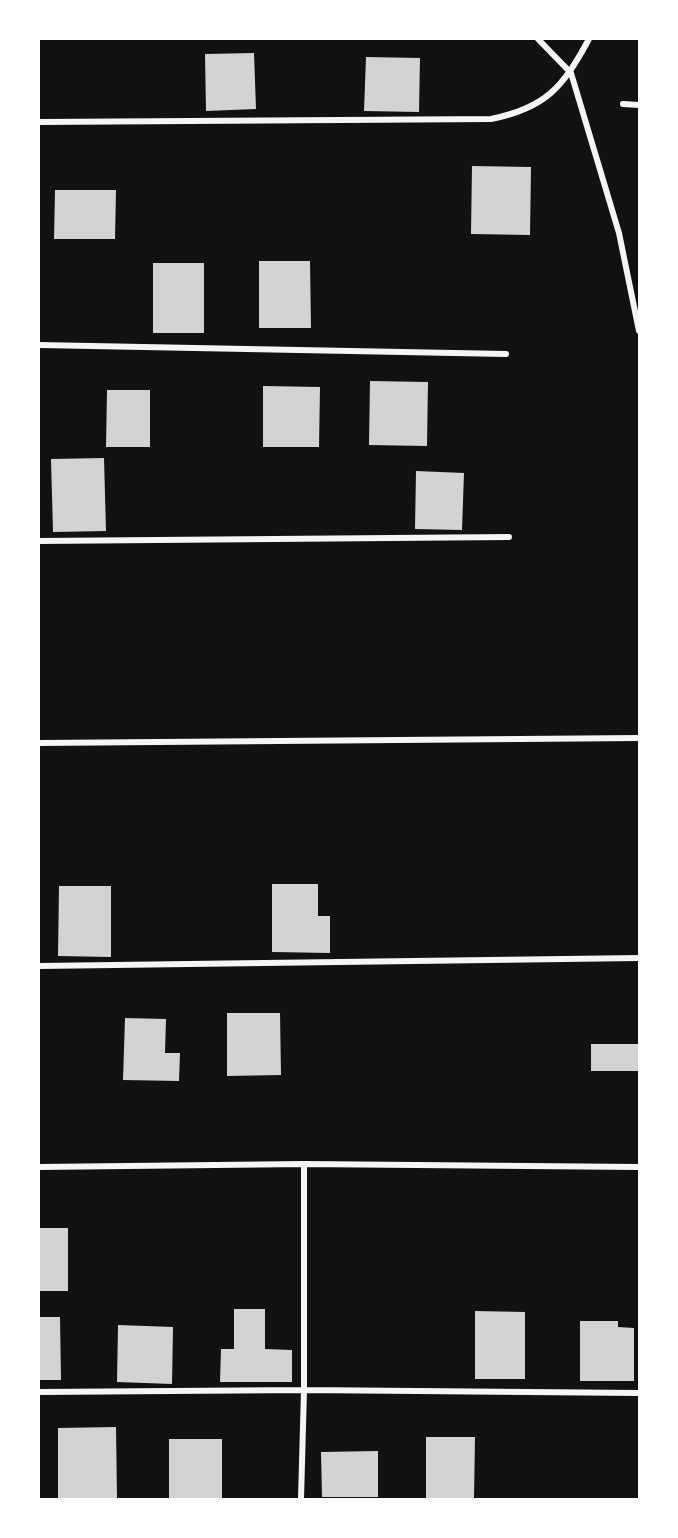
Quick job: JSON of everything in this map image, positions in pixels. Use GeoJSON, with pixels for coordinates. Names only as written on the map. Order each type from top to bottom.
{"type":"FeatureCollection","features":[{"type":"Feature","properties":{"kind":"street"},"geometry":{"type":"LineString","coordinates":[[538,39],[571,72],[619,233],[639,329]]}},
{"type":"Feature","properties":{"kind":"street"},"geometry":{"type":"LineString","coordinates":[[39,122],[491,119],[519,113],[543,100],[571,72],[589,39]]}},
{"type":"Feature","properties":{"kind":"street"},"geometry":{"type":"LineString","coordinates":[[624,104],[639,105]]}},
{"type":"Feature","properties":{"kind":"street"},"geometry":{"type":"LineString","coordinates":[[39,345],[506,354]]}},
{"type":"Feature","properties":{"kind":"street"},"geometry":{"type":"LineString","coordinates":[[39,541],[508,537]]}},
{"type":"Feature","properties":{"kind":"street"},"geometry":{"type":"LineString","coordinates":[[39,743],[639,738]]}},
{"type":"Feature","properties":{"kind":"street"},"geometry":{"type":"LineString","coordinates":[[39,966],[639,958]]}},
{"type":"Feature","properties":{"kind":"street"},"geometry":{"type":"LineString","coordinates":[[39,1167],[304,1164],[639,1167]]}},
{"type":"Feature","properties":{"kind":"street"},"geometry":{"type":"LineString","coordinates":[[301,1499],[304,1390],[304,1164]]}},
{"type":"Feature","properties":{"kind":"street"},"geometry":{"type":"LineString","coordinates":[[39,1392],[304,1390],[639,1393]]}},
{"type":"Feature","properties":{"kind":"building"},"geometry":{"type":"Polygon","coordinates":[[[254,53],[256,109],[206,111],[205,54],[254,53]]]}},
{"type":"Feature","properties":{"kind":"building"},"geometry":{"type":"Polygon","coordinates":[[[366,57],[420,58],[419,112],[364,111],[366,57]]]}},
{"type":"Feature","properties":{"kind":"building"},"geometry":{"type":"Polygon","coordinates":[[[472,166],[531,167],[530,235],[471,234],[472,166]]]}},
{"type":"Feature","properties":{"kind":"building"},"geometry":{"type":"Polygon","coordinates":[[[55,190],[116,190],[115,239],[54,239],[55,190]]]}},
{"type":"Feature","properties":{"kind":"building"},"geometry":{"type":"Polygon","coordinates":[[[259,261],[310,261],[311,328],[259,328],[259,261]]]}},
{"type":"Feature","properties":{"kind":"building"},"geometry":{"type":"Polygon","coordinates":[[[153,263],[204,263],[204,333],[153,333],[153,263]]]}},
{"type":"Feature","properties":{"kind":"building"},"geometry":{"type":"Polygon","coordinates":[[[370,381],[428,382],[427,446],[369,445],[370,381]]]}},
{"type":"Feature","properties":{"kind":"building"},"geometry":{"type":"Polygon","coordinates":[[[263,386],[320,387],[319,447],[263,447],[263,386]]]}},
{"type":"Feature","properties":{"kind":"building"},"geometry":{"type":"Polygon","coordinates":[[[107,390],[150,390],[150,447],[106,447],[107,390]]]}},
{"type":"Feature","properties":{"kind":"building"},"geometry":{"type":"Polygon","coordinates":[[[104,458],[106,531],[53,532],[51,459],[104,458]]]}},
{"type":"Feature","properties":{"kind":"building"},"geometry":{"type":"Polygon","coordinates":[[[416,471],[464,473],[462,530],[415,529],[416,471]]]}},
{"type":"Feature","properties":{"kind":"building"},"geometry":{"type":"Polygon","coordinates":[[[272,884],[318,884],[318,916],[330,916],[330,953],[272,952],[272,884]]]}},
{"type":"Feature","properties":{"kind":"building"},"geometry":{"type":"Polygon","coordinates":[[[59,886],[111,886],[111,957],[58,956],[59,886]]]}},
{"type":"Feature","properties":{"kind":"building"},"geometry":{"type":"Polygon","coordinates":[[[227,1013],[280,1013],[281,1075],[227,1076],[227,1013]]]}},
{"type":"Feature","properties":{"kind":"building"},"geometry":{"type":"Polygon","coordinates":[[[125,1018],[166,1019],[165,1053],[180,1053],[179,1081],[123,1080],[125,1018]]]}},
{"type":"Feature","properties":{"kind":"building"},"geometry":{"type":"Polygon","coordinates":[[[591,1044],[639,1044],[639,1071],[591,1071],[591,1044]]]}},
{"type":"Feature","properties":{"kind":"building"},"geometry":{"type":"Polygon","coordinates":[[[39,1228],[68,1228],[68,1291],[39,1291],[39,1228]]]}},
{"type":"Feature","properties":{"kind":"building"},"geometry":{"type":"Polygon","coordinates":[[[234,1309],[265,1309],[265,1349],[292,1350],[292,1382],[220,1382],[221,1349],[234,1349],[234,1309]]]}},
{"type":"Feature","properties":{"kind":"building"},"geometry":{"type":"Polygon","coordinates":[[[475,1311],[525,1312],[525,1379],[475,1379],[475,1311]]]}},
{"type":"Feature","properties":{"kind":"building"},"geometry":{"type":"Polygon","coordinates":[[[39,1317],[60,1317],[61,1380],[39,1380],[39,1317]]]}},
{"type":"Feature","properties":{"kind":"building"},"geometry":{"type":"Polygon","coordinates":[[[580,1321],[618,1321],[618,1327],[634,1328],[634,1381],[580,1381],[580,1321]]]}},
{"type":"Feature","properties":{"kind":"building"},"geometry":{"type":"Polygon","coordinates":[[[118,1325],[173,1327],[172,1384],[117,1382],[118,1325]]]}},
{"type":"Feature","properties":{"kind":"building"},"geometry":{"type":"Polygon","coordinates":[[[116,1427],[117,1499],[58,1499],[58,1428],[116,1427]]]}},
{"type":"Feature","properties":{"kind":"building"},"geometry":{"type":"Polygon","coordinates":[[[426,1437],[475,1437],[474,1498],[426,1498],[426,1437]]]}},
{"type":"Feature","properties":{"kind":"building"},"geometry":{"type":"Polygon","coordinates":[[[169,1439],[222,1439],[222,1499],[169,1499],[169,1439]]]}},
{"type":"Feature","properties":{"kind":"building"},"geometry":{"type":"Polygon","coordinates":[[[378,1451],[378,1497],[322,1497],[321,1452],[378,1451]]]}}]}
